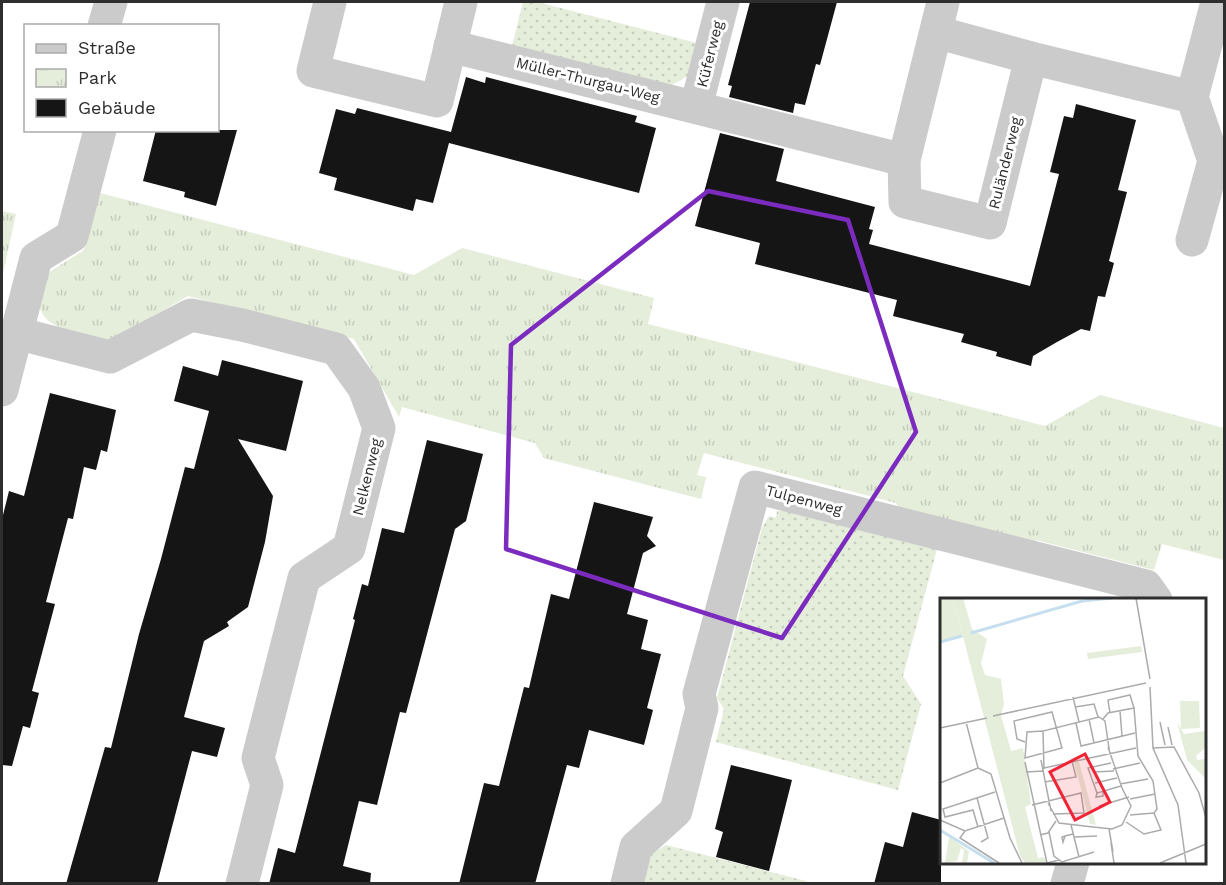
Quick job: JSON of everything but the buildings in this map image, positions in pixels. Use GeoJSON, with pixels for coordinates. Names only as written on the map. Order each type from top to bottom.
{"type":"FeatureCollection","features":[{"type":"Feature","properties":{"kind":"street"},"geometry":{"type":"LineString","coordinates":[[105,24],[111,2]]}},
{"type":"Feature","properties":{"kind":"street"},"geometry":{"type":"LineString","coordinates":[[330,2],[313,71],[437,101],[462,2]]}},
{"type":"Feature","properties":{"kind":"street","name":"Küferweg"},"geometry":{"type":"LineString","coordinates":[[696,107],[723,2]]}},
{"type":"Feature","properties":{"kind":"street"},"geometry":{"type":"LineString","coordinates":[[1192,240],[1214,161],[1192,97],[1217,2]]}},
{"type":"Feature","properties":{"kind":"street","name":"Ruländerweg"},"geometry":{"type":"LineString","coordinates":[[1031,58],[990,223],[905,202],[904,160],[940,17],[1031,58],[1192,97]]}},
{"type":"Feature","properties":{"kind":"street","name":"Müller-Thurgau-Weg"},"geometry":{"type":"LineString","coordinates":[[450,46],[904,160]]}},
{"type":"Feature","properties":{"kind":"street"},"geometry":{"type":"LineString","coordinates":[[2,390],[36,258],[72,236],[99,132]]}},
{"type":"Feature","properties":{"kind":"street","name":"Nelkenweg"},"geometry":{"type":"LineString","coordinates":[[16,333],[110,357],[191,315],[242,325],[336,349],[364,388],[379,428],[349,548],[304,578],[258,758],[267,785],[242,884]]}},
{"type":"Feature","properties":{"kind":"street","name":"Tulpenweg"},"geometry":{"type":"LineString","coordinates":[[627,884],[636,847],[676,811],[702,708],[699,694],[755,487],[1146,586],[1155,598]]}},
{"type":"Feature","properties":{"kind":"street"},"geometry":{"type":"LineString","coordinates":[[1067,884],[1072,864]]}},
{"type":"Feature","properties":{"kind":"highlighted area"},"geometry":{"type":"Polygon","coordinates":[[[708,191],[848,220],[916,432],[782,638],[506,549],[511,345],[708,191]]]}},
{"type":"Feature","properties":{"kind":"green space"},"geometry":{"type":"Polygon","coordinates":[[[523,2],[537,2],[697,43],[695,72],[663,90],[511,50],[523,2]]]}},
{"type":"Feature","properties":{"kind":"green space"},"geometry":{"type":"Polygon","coordinates":[[[100,193],[414,275],[462,248],[654,298],[648,324],[1045,426],[1100,395],[1224,428],[1224,560],[1162,544],[1154,570],[1036,540],[1021,549],[905,519],[896,503],[704,453],[697,475],[706,477],[701,499],[544,458],[535,443],[402,407],[399,417],[354,339],[188,296],[111,341],[69,331],[49,321],[43,314],[40,305],[41,297],[48,273],[84,250],[100,193]]]}},
{"type":"Feature","properties":{"kind":"green space"},"geometry":{"type":"Polygon","coordinates":[[[2,211],[16,214],[2,278],[2,211]]]}},
{"type":"Feature","properties":{"kind":"green space"},"geometry":{"type":"Polygon","coordinates":[[[777,511],[791,511],[937,549],[903,676],[921,704],[898,790],[716,742],[724,709],[717,698],[762,528],[769,516],[776,518],[777,511]]]}},
{"type":"Feature","properties":{"kind":"green space"},"geometry":{"type":"Polygon","coordinates":[[[666,845],[806,881],[806,884],[641,884],[649,855],[666,845]]]}}]}
